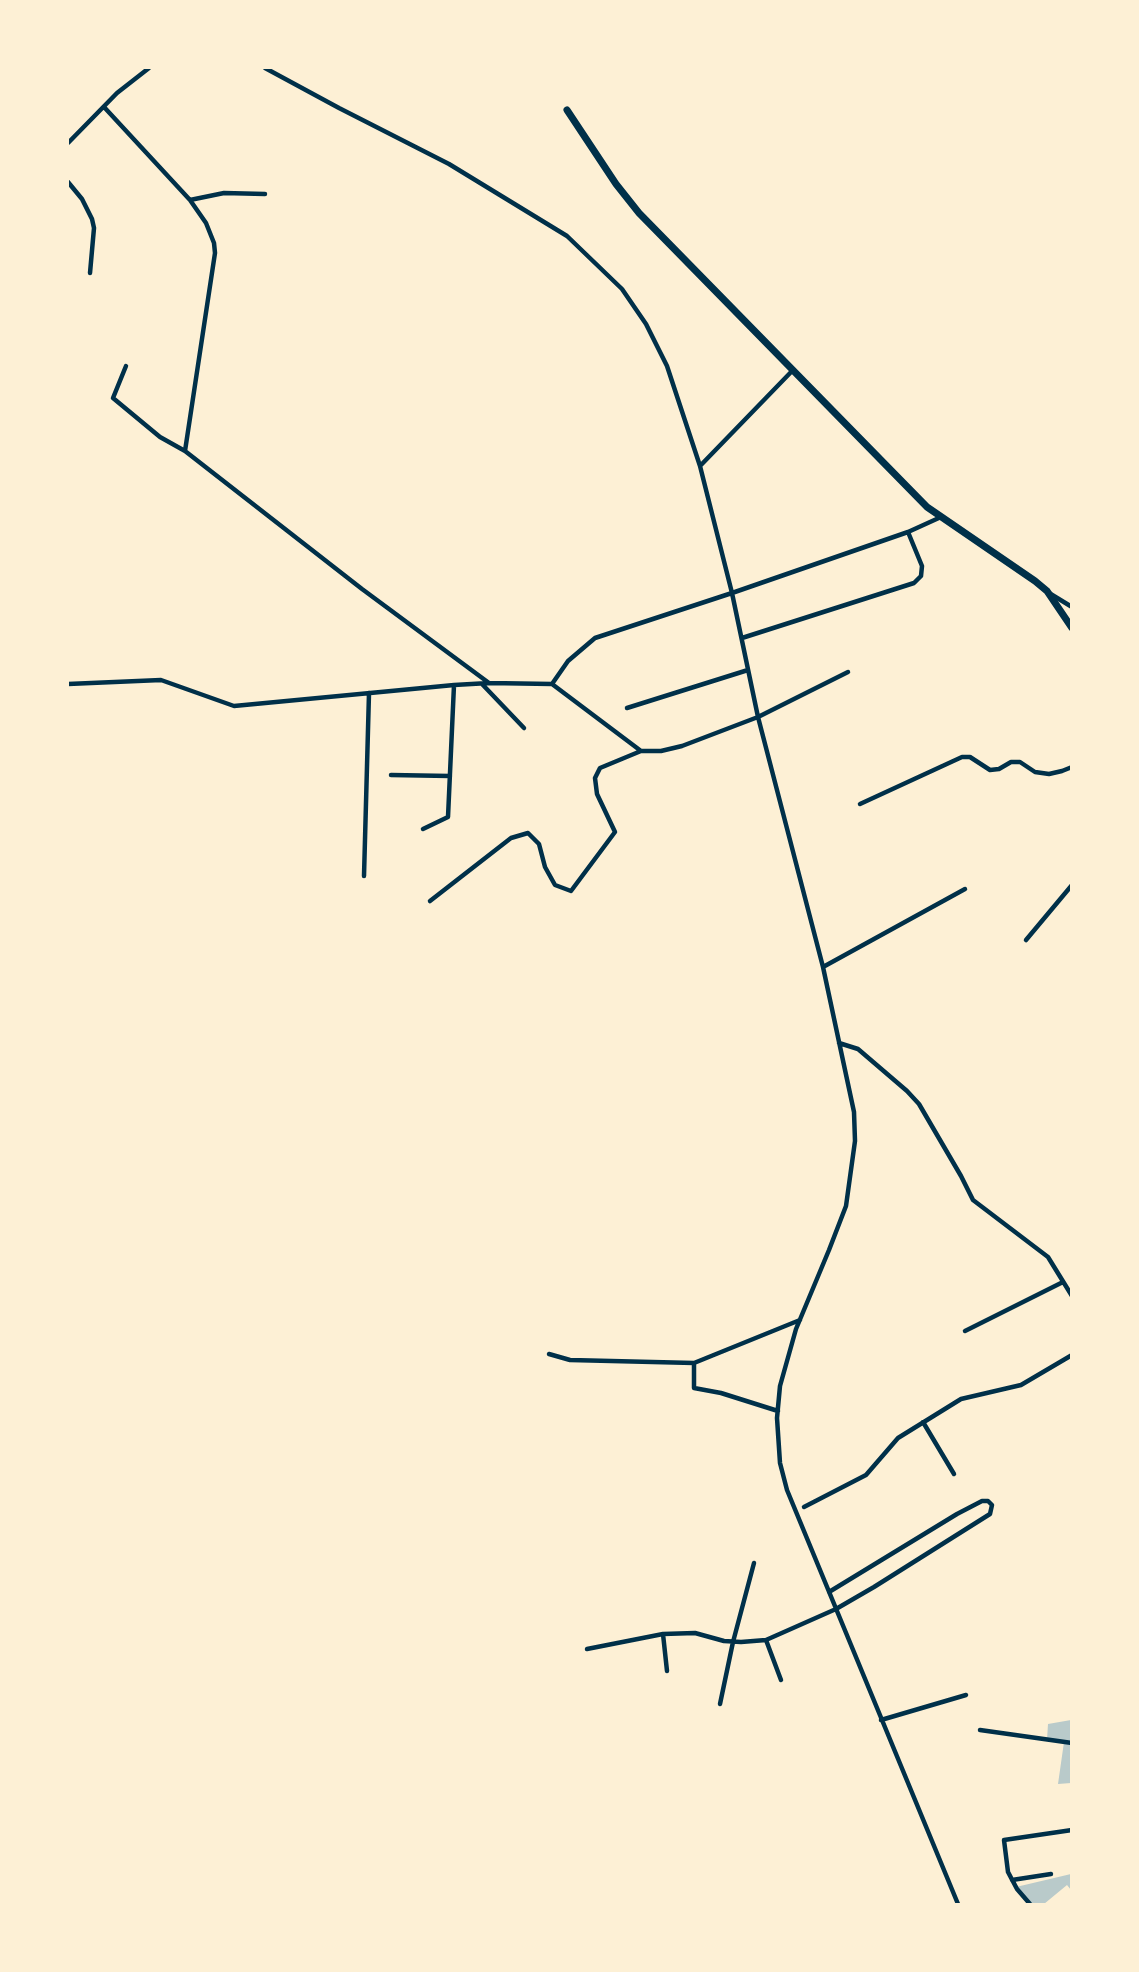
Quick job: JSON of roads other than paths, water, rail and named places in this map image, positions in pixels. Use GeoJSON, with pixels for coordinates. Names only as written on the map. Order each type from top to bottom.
{"type":"FeatureCollection","features":[{"type":"Feature","properties":{"kind":"main road"},"geometry":{"type":"LineString","coordinates":[[567,110],[616,184],[639,213],[927,507],[1035,581],[1047,591],[1071,626]]}},
{"type":"Feature","properties":{"kind":"street"},"geometry":{"type":"LineString","coordinates":[[68,143],[117,93],[149,68]]}},
{"type":"Feature","properties":{"kind":"street"},"geometry":{"type":"LineString","coordinates":[[265,68],[450,164],[567,236],[622,289],[646,324],[668,366],[700,466],[732,593],[758,717],[823,967],[854,1112],[855,1141],[846,1206],[800,1320],[780,1386],[778,1411],[780,1463],[787,1490],[958,1904]]}},
{"type":"Feature","properties":{"kind":"street"},"geometry":{"type":"LineString","coordinates":[[104,107],[190,200],[206,223],[214,243],[215,253],[185,451]]}},
{"type":"Feature","properties":{"kind":"street"},"geometry":{"type":"LineString","coordinates":[[68,182],[82,199],[92,219],[94,228],[90,273]]}},
{"type":"Feature","properties":{"kind":"street"},"geometry":{"type":"LineString","coordinates":[[190,200],[224,193],[265,194]]}},
{"type":"Feature","properties":{"kind":"street"},"geometry":{"type":"LineString","coordinates":[[126,366],[113,398],[160,437],[185,451],[362,589],[489,684]]}},
{"type":"Feature","properties":{"kind":"street"},"geometry":{"type":"LineString","coordinates":[[700,466],[793,370]]}},
{"type":"Feature","properties":{"kind":"street"},"geometry":{"type":"LineString","coordinates":[[552,684],[568,661],[595,638],[908,532],[941,517]]}},
{"type":"Feature","properties":{"kind":"street"},"geometry":{"type":"LineString","coordinates":[[742,638],[914,583],[921,576],[922,566],[908,532]]}},
{"type":"Feature","properties":{"kind":"street"},"geometry":{"type":"LineString","coordinates":[[1047,591],[1072,607]]}},
{"type":"Feature","properties":{"kind":"street"},"geometry":{"type":"LineString","coordinates":[[627,708],[748,670]]}},
{"type":"Feature","properties":{"kind":"street"},"geometry":{"type":"LineString","coordinates":[[430,901],[511,838],[528,833],[539,844],[545,867],[555,886],[571,891],[615,832],[597,794],[595,778],[600,768],[641,751],[661,751],[682,746],[758,717],[848,672]]}},
{"type":"Feature","properties":{"kind":"street"},"geometry":{"type":"LineString","coordinates":[[68,684],[161,680],[234,706],[482,684],[552,684],[641,751]]}},
{"type":"Feature","properties":{"kind":"street"},"geometry":{"type":"LineString","coordinates":[[482,684],[524,728]]}},
{"type":"Feature","properties":{"kind":"street"},"geometry":{"type":"LineString","coordinates":[[423,829],[448,817],[454,686]]}},
{"type":"Feature","properties":{"kind":"street"},"geometry":{"type":"LineString","coordinates":[[364,876],[369,693]]}},
{"type":"Feature","properties":{"kind":"street"},"geometry":{"type":"LineString","coordinates":[[860,804],[962,757],[970,757],[990,770],[999,769],[1011,762],[1020,762],[1036,772],[1049,774],[1072,767]]}},
{"type":"Feature","properties":{"kind":"street"},"geometry":{"type":"LineString","coordinates":[[391,775],[450,776]]}},
{"type":"Feature","properties":{"kind":"street"},"geometry":{"type":"LineString","coordinates":[[1026,940],[1072,885]]}},
{"type":"Feature","properties":{"kind":"street"},"geometry":{"type":"LineString","coordinates":[[823,967],[965,890]]}},
{"type":"Feature","properties":{"kind":"street"},"geometry":{"type":"LineString","coordinates":[[839,1043],[858,1049],[907,1090],[919,1104],[973,1200],[1048,1257],[1072,1296]]}},
{"type":"Feature","properties":{"kind":"street"},"geometry":{"type":"LineString","coordinates":[[966,1331],[1063,1282]]}},
{"type":"Feature","properties":{"kind":"street"},"geometry":{"type":"LineString","coordinates":[[549,1354],[570,1360],[694,1363],[800,1320]]}},
{"type":"Feature","properties":{"kind":"street"},"geometry":{"type":"LineString","coordinates":[[804,1507],[866,1475],[898,1438],[961,1399],[1021,1385],[1072,1355]]}},
{"type":"Feature","properties":{"kind":"street"},"geometry":{"type":"LineString","coordinates":[[694,1363],[694,1388],[722,1393],[778,1411]]}},
{"type":"Feature","properties":{"kind":"street"},"geometry":{"type":"LineString","coordinates":[[923,1422],[954,1474]]}},
{"type":"Feature","properties":{"kind":"street"},"geometry":{"type":"LineString","coordinates":[[587,1649],[663,1634],[695,1633],[733,1642],[766,1640],[836,1609],[990,1514],[992,1505],[988,1501],[982,1501],[957,1514],[829,1592]]}},
{"type":"Feature","properties":{"kind":"street"},"geometry":{"type":"LineString","coordinates":[[720,1704],[733,1642],[754,1563]]}},
{"type":"Feature","properties":{"kind":"street"},"geometry":{"type":"LineString","coordinates":[[663,1634],[667,1671]]}},
{"type":"Feature","properties":{"kind":"street"},"geometry":{"type":"LineString","coordinates":[[766,1640],[781,1680]]}},
{"type":"Feature","properties":{"kind":"street"},"geometry":{"type":"LineString","coordinates":[[881,1720],[966,1695]]}},
{"type":"Feature","properties":{"kind":"street"},"geometry":{"type":"LineString","coordinates":[[980,1730],[1072,1744]]}},
{"type":"Feature","properties":{"kind":"street"},"geometry":{"type":"LineString","coordinates":[[1030,1904],[1008,1872],[1004,1840],[1072,1830]]}},
{"type":"Feature","properties":{"kind":"street"},"geometry":{"type":"LineString","coordinates":[[1012,1880],[1051,1874]]}}]}
